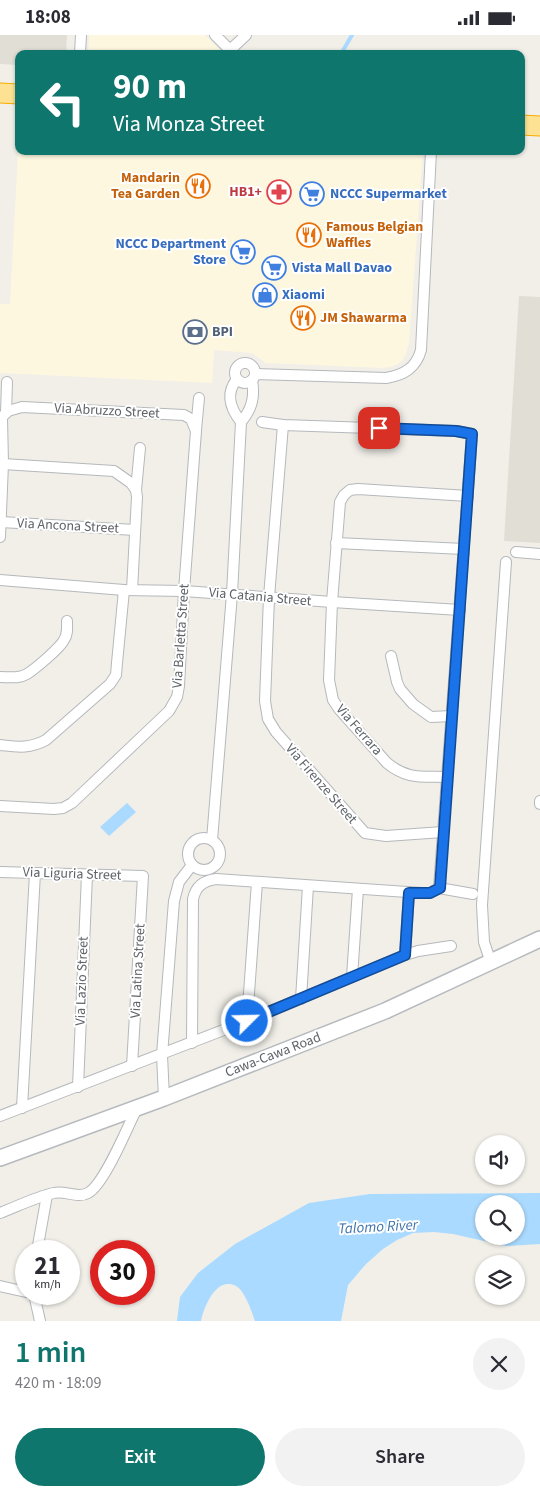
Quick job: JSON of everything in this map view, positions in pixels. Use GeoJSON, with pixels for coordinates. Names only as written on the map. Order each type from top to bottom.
{"type":"FeatureCollection","features":[{"type":"Feature","properties":{"kind":"highway"},"geometry":{"type":"LineString","coordinates":[[0,93],[15,94]]}},
{"type":"Feature","properties":{"kind":"highway"},"geometry":{"type":"LineString","coordinates":[[525,125],[540,126]]}},
{"type":"Feature","properties":{"kind":"street"},"geometry":{"type":"LineString","coordinates":[[80,50],[81,35]]}},
{"type":"Feature","properties":{"kind":"street"},"geometry":{"type":"LineString","coordinates":[[215,35],[230,50]]}},
{"type":"Feature","properties":{"kind":"street"},"geometry":{"type":"LineString","coordinates":[[234,50],[246,35]]}},
{"type":"Feature","properties":{"kind":"street"},"geometry":{"type":"LineString","coordinates":[[212,840],[232,594],[241,422],[252,405],[254,377],[254,367],[248,362],[240,363],[234,372],[237,379],[242,383],[254,377],[386,378],[406,373],[418,359],[421,350],[431,155]]}},
{"type":"Feature","properties":{"kind":"street"},"geometry":{"type":"LineString","coordinates":[[237,379],[231,387],[229,398],[234,413],[241,422]]}},
{"type":"Feature","properties":{"kind":"street"},"geometry":{"type":"LineString","coordinates":[[0,537],[4,415],[7,382]]}},
{"type":"Feature","properties":{"kind":"street","name":"Via Barletta Street"},"geometry":{"type":"LineString","coordinates":[[0,806],[54,809],[63,808],[72,803],[169,711],[177,697],[200,398]]}},
{"type":"Feature","properties":{"kind":"street","name":"Via Abruzzo Street"},"geometry":{"type":"LineString","coordinates":[[4,415],[10,410],[22,407],[184,415],[191,419],[196,436]]}},
{"type":"Feature","properties":{"kind":"street"},"geometry":{"type":"LineString","coordinates":[[262,422],[283,425],[456,431],[472,434],[440,888]]}},
{"type":"Feature","properties":{"kind":"street"},"geometry":{"type":"LineString","coordinates":[[269,597],[283,425]]}},
{"type":"Feature","properties":{"kind":"street"},"geometry":{"type":"LineString","coordinates":[[0,745],[35,746],[46,740],[110,684],[116,675],[135,530],[140,448]]}},
{"type":"Feature","properties":{"kind":"street"},"geometry":{"type":"LineString","coordinates":[[3,464],[114,471],[131,483],[136,490]]}},
{"type":"Feature","properties":{"kind":"street","name":"Via Ferrara"},"geometry":{"type":"LineString","coordinates":[[448,777],[411,776],[401,773],[387,763],[333,700],[329,680],[336,543],[340,502],[344,495],[350,491],[358,489],[468,496]]}},
{"type":"Feature","properties":{"kind":"street","name":"Via Ancona Street"},"geometry":{"type":"LineString","coordinates":[[1,522],[135,530]]}},
{"type":"Feature","properties":{"kind":"street"},"geometry":{"type":"LineString","coordinates":[[336,543],[464,549]]}},
{"type":"Feature","properties":{"kind":"street"},"geometry":{"type":"LineString","coordinates":[[516,552],[540,554]]}},
{"type":"Feature","properties":{"kind":"street"},"geometry":{"type":"LineString","coordinates":[[491,963],[484,942],[482,905],[506,562]]}},
{"type":"Feature","properties":{"kind":"street","name":"Via Catania Street"},"geometry":{"type":"LineString","coordinates":[[0,580],[128,590],[184,591],[460,609]]}},
{"type":"Feature","properties":{"kind":"street","name":"Via Firenze Street"},"geometry":{"type":"LineString","coordinates":[[269,597],[265,701],[268,719],[276,732],[364,833],[386,836],[443,833]]}},
{"type":"Feature","properties":{"kind":"street"},"geometry":{"type":"LineString","coordinates":[[0,677],[26,675],[64,641],[68,632],[68,621]]}},
{"type":"Feature","properties":{"kind":"street"},"geometry":{"type":"LineString","coordinates":[[391,656],[400,689],[413,704],[431,717],[452,716]]}},
{"type":"Feature","properties":{"kind":"street"},"geometry":{"type":"LineString","coordinates":[[206,838],[212,840],[219,847],[220,856],[216,865],[209,870],[199,870],[192,865],[188,855],[191,845],[199,839],[206,838]]}},
{"type":"Feature","properties":{"kind":"street"},"geometry":{"type":"LineString","coordinates":[[164,1098],[162,1055],[174,901],[179,881],[192,865]]}},
{"type":"Feature","properties":{"kind":"street","name":"Via Liguria Street"},"geometry":{"type":"LineString","coordinates":[[0,872],[143,876]]}},
{"type":"Feature","properties":{"kind":"street"},"geometry":{"type":"LineString","coordinates":[[22,1108],[35,873]]}},
{"type":"Feature","properties":{"kind":"street","name":"Via Lazio Street"},"geometry":{"type":"LineString","coordinates":[[78,1087],[87,875]]}},
{"type":"Feature","properties":{"kind":"street","name":"Via Latina Street"},"geometry":{"type":"LineString","coordinates":[[132,1066],[143,876]]}},
{"type":"Feature","properties":{"kind":"street"},"geometry":{"type":"LineString","coordinates":[[192,1043],[193,899],[194,893],[201,884],[216,879],[409,893],[430,893],[440,888],[473,894]]}},
{"type":"Feature","properties":{"kind":"street"},"geometry":{"type":"LineString","coordinates":[[247,1021],[257,882]]}},
{"type":"Feature","properties":{"kind":"street"},"geometry":{"type":"LineString","coordinates":[[301,999],[308,885]]}},
{"type":"Feature","properties":{"kind":"street"},"geometry":{"type":"LineString","coordinates":[[352,977],[358,889]]}},
{"type":"Feature","properties":{"kind":"street"},"geometry":{"type":"LineString","coordinates":[[405,955],[409,893]]}},
{"type":"Feature","properties":{"kind":"street","name":"Cawa-Cawa Road"},"geometry":{"type":"LineString","coordinates":[[0,1158],[164,1098],[386,1011],[540,939]]}},
{"type":"Feature","properties":{"kind":"street"},"geometry":{"type":"LineString","coordinates":[[0,1116],[162,1055],[405,955],[451,946]]}},
{"type":"Feature","properties":{"kind":"street"},"geometry":{"type":"LineString","coordinates":[[0,1213],[56,1192],[85,1195],[92,1191],[104,1175],[137,1108]]}},
{"type":"Feature","properties":{"kind":"street"},"geometry":{"type":"LineString","coordinates":[[40,1240],[47,1195]]}},
{"type":"Feature","properties":{"kind":"street"},"geometry":{"type":"LineString","coordinates":[[0,1286],[15,1289]]}},
{"type":"Feature","properties":{"kind":"street"},"geometry":{"type":"LineString","coordinates":[[36,1305],[40,1321]]}},
{"type":"Feature","properties":{"kind":"shaded area"},"geometry":{"type":"Polygon","coordinates":[[[0,35],[67,35],[66,50],[15,50],[15,65],[0,64],[0,35]]]}},
{"type":"Feature","properties":{"kind":"shaded area"},"geometry":{"type":"Polygon","coordinates":[[[89,35],[205,35],[220,50],[88,50],[89,35]]]}},
{"type":"Feature","properties":{"kind":"shaded area"},"geometry":{"type":"Polygon","coordinates":[[[18,155],[423,155],[409,343],[402,361],[394,366],[383,368],[266,363],[252,353],[214,350],[212,383],[0,373],[0,304],[10,304],[18,155]]]}},
{"type":"Feature","properties":{"kind":"shaded area"},"geometry":{"type":"Polygon","coordinates":[[[519,296],[540,297],[540,543],[504,541],[519,296]]]}},
{"type":"Feature","properties":{"kind":"water"},"geometry":{"type":"Polygon","coordinates":[[[127,803],[136,812],[109,836],[100,827],[127,803]]]}},
{"type":"Feature","properties":{"kind":"water","name":"Talomo River"},"geometry":{"type":"Polygon","coordinates":[[[540,1193],[540,1244],[525,1245],[525,1195],[475,1195],[475,1239],[434,1232],[413,1233],[397,1240],[366,1264],[348,1285],[341,1321],[255,1321],[242,1292],[236,1286],[229,1284],[223,1285],[212,1295],[201,1321],[177,1321],[180,1297],[198,1273],[235,1244],[309,1203],[370,1194],[540,1193]]]}},
{"type":"Feature","properties":{"kind":"waterway"},"geometry":{"type":"LineString","coordinates":[[343,50],[352,35]]}},
{"type":"Feature","properties":{"kind":"place","name":"Mandarin Tea Garden"},"geometry":{"type":"Point","coordinates":[198,186]}},
{"type":"Feature","properties":{"kind":"place","name":"HB1+"},"geometry":{"type":"Point","coordinates":[279,192]}},
{"type":"Feature","properties":{"kind":"place","name":"NCCC Supermarket"},"geometry":{"type":"Point","coordinates":[312,194]}},
{"type":"Feature","properties":{"kind":"place","name":"Famous Belgian Waffles"},"geometry":{"type":"Point","coordinates":[309,235]}},
{"type":"Feature","properties":{"kind":"place","name":"NCCC Department Store"},"geometry":{"type":"Point","coordinates":[243,252]}},
{"type":"Feature","properties":{"kind":"place","name":"Vista Mall Davao"},"geometry":{"type":"Point","coordinates":[274,268]}},
{"type":"Feature","properties":{"kind":"place","name":"Xiaomi"},"geometry":{"type":"Point","coordinates":[265,295]}},
{"type":"Feature","properties":{"kind":"place","name":"JM Shawarma"},"geometry":{"type":"Point","coordinates":[303,318]}},
{"type":"Feature","properties":{"kind":"place","name":"BPI"},"geometry":{"type":"Point","coordinates":[195,332]}},
{"type":"Feature","properties":{"kind":"route"},"geometry":{"type":"LineString","coordinates":[[247,1021],[405,955],[409,893],[430,893],[440,888],[473,439],[472,434],[456,431],[379,428]]}}]}
